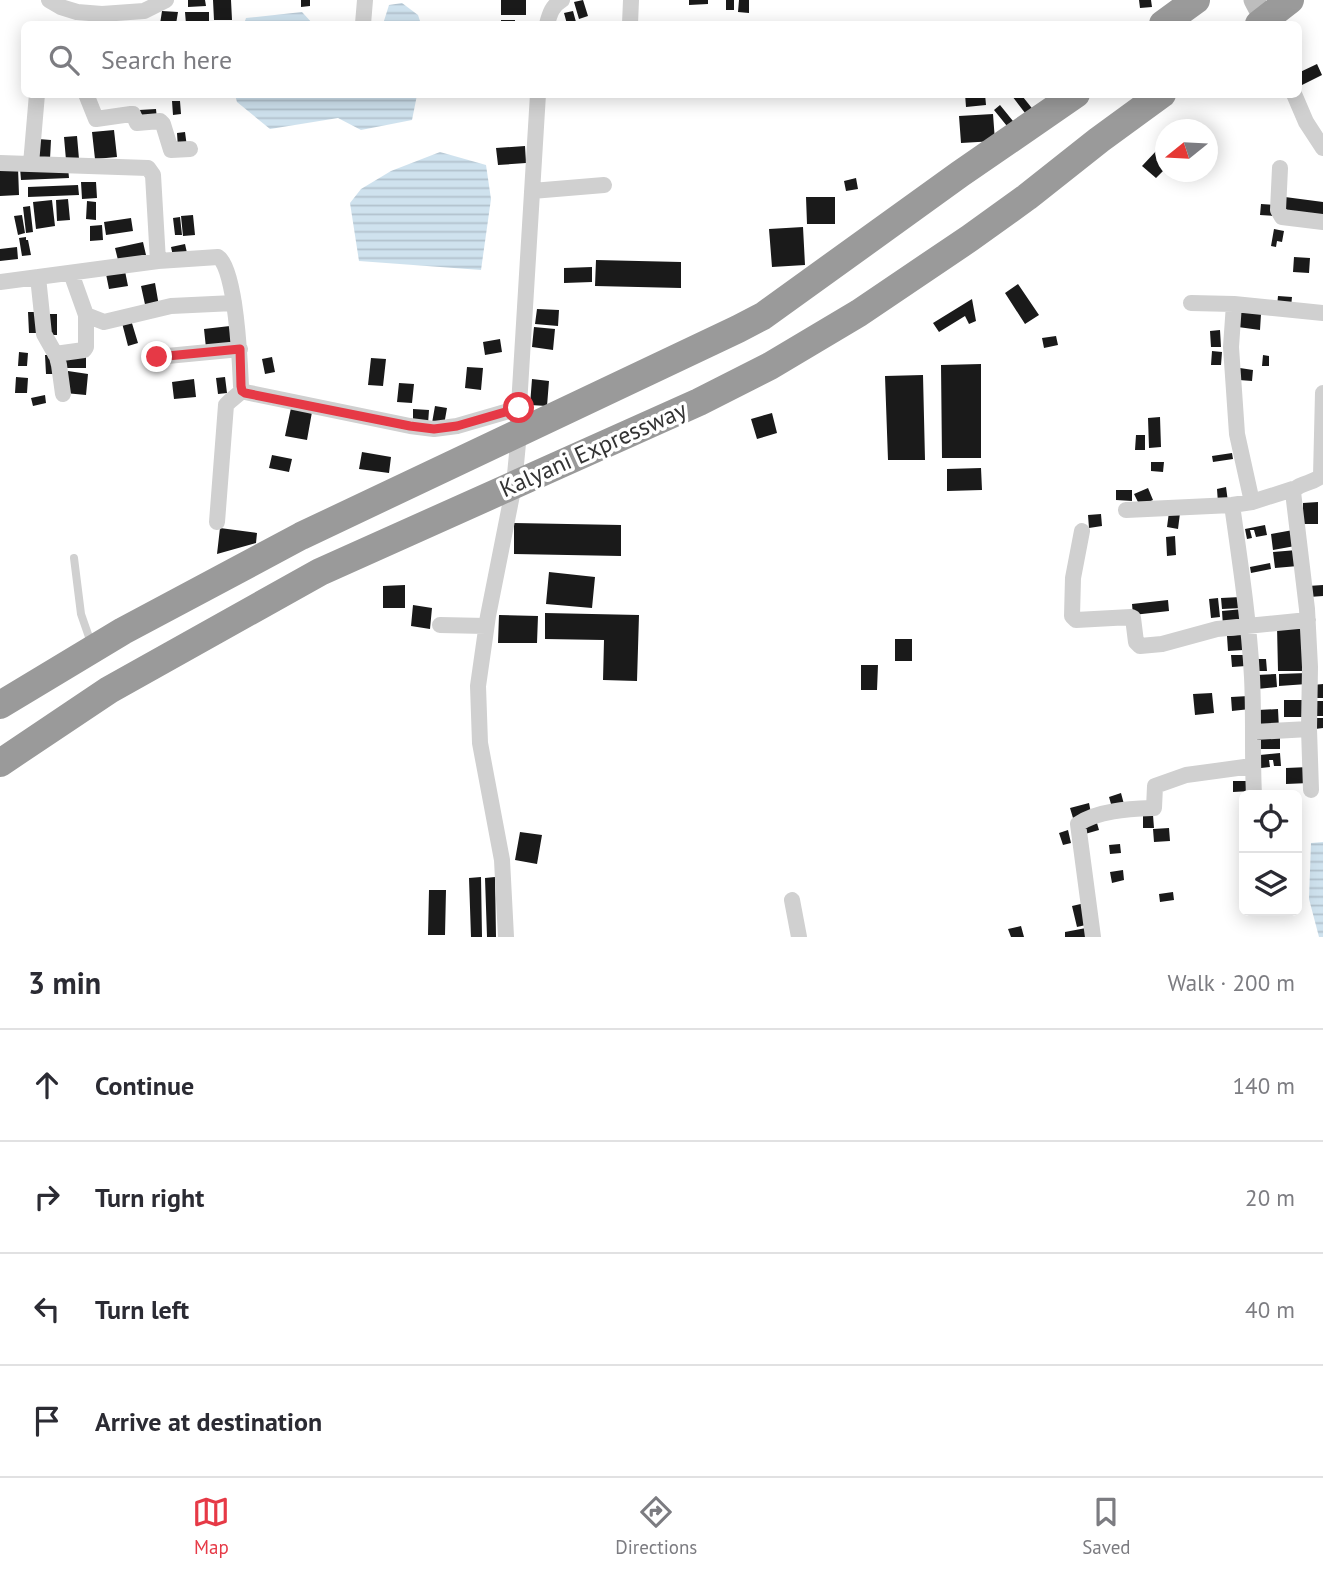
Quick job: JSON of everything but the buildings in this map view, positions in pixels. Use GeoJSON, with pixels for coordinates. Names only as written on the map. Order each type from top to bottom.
{"type":"FeatureCollection","features":[{"type":"Feature","properties":{"kind":"highway"},"geometry":{"type":"LineString","coordinates":[[1167,21],[1196,0]]}},
{"type":"Feature","properties":{"kind":"highway"},"geometry":{"type":"LineString","coordinates":[[1261,17],[1290,0]]}},
{"type":"Feature","properties":{"kind":"highway","name":"Kalyani Expressway"},"geometry":{"type":"LineString","coordinates":[[0,705],[123,631],[519,421],[763,316],[1070,98]]}},
{"type":"Feature","properties":{"kind":"highway","name":"Kalyani Expressway"},"geometry":{"type":"LineString","coordinates":[[0,763],[109,690],[320,572],[699,402],[771,366],[848,320],[925,269],[1018,204],[1157,98]]}},
{"type":"Feature","properties":{"kind":"street"},"geometry":{"type":"LineString","coordinates":[[49,0],[77,12],[102,14],[144,11],[166,0]]}},
{"type":"Feature","properties":{"kind":"street"},"geometry":{"type":"LineString","coordinates":[[363,21],[365,0]]}},
{"type":"Feature","properties":{"kind":"street"},"geometry":{"type":"LineString","coordinates":[[629,21],[631,0]]}},
{"type":"Feature","properties":{"kind":"street"},"geometry":{"type":"LineString","coordinates":[[548,21],[556,1]]}},
{"type":"Feature","properties":{"kind":"street"},"geometry":{"type":"LineString","coordinates":[[31,164],[37,98]]}},
{"type":"Feature","properties":{"kind":"street"},"geometry":{"type":"LineString","coordinates":[[88,98],[96,119],[131,114],[138,124],[160,121],[171,150],[190,149]]}},
{"type":"Feature","properties":{"kind":"street"},"geometry":{"type":"LineString","coordinates":[[506,937],[502,860],[480,743],[478,686],[486,625],[514,485],[538,98]]}},
{"type":"Feature","properties":{"kind":"street"},"geometry":{"type":"LineString","coordinates":[[1296,98],[1306,122],[1323,148]]}},
{"type":"Feature","properties":{"kind":"street"},"geometry":{"type":"LineString","coordinates":[[0,163],[150,169],[153,175],[158,261]]}},
{"type":"Feature","properties":{"kind":"street"},"geometry":{"type":"LineString","coordinates":[[1280,167],[1279,215],[1323,222]]}},
{"type":"Feature","properties":{"kind":"street"},"geometry":{"type":"LineString","coordinates":[[532,191],[604,184]]}},
{"type":"Feature","properties":{"kind":"street"},"geometry":{"type":"LineString","coordinates":[[0,282],[158,261],[220,258],[224,263],[238,327],[242,391]]}},
{"type":"Feature","properties":{"kind":"street"},"geometry":{"type":"LineString","coordinates":[[55,354],[86,349],[86,315],[71,273]]}},
{"type":"Feature","properties":{"kind":"street"},"geometry":{"type":"LineString","coordinates":[[38,277],[44,334],[59,365],[62,394]]}},
{"type":"Feature","properties":{"kind":"street"},"geometry":{"type":"LineString","coordinates":[[86,315],[104,322],[171,306],[234,303]]}},
{"type":"Feature","properties":{"kind":"street"},"geometry":{"type":"LineString","coordinates":[[1191,303],[1234,304],[1323,313]]}},
{"type":"Feature","properties":{"kind":"street"},"geometry":{"type":"LineString","coordinates":[[1234,304],[1231,347],[1237,434],[1252,502]]}},
{"type":"Feature","properties":{"kind":"street"},"geometry":{"type":"LineString","coordinates":[[157,357],[240,349]]}},
{"type":"Feature","properties":{"kind":"street"},"geometry":{"type":"LineString","coordinates":[[242,391],[434,429],[519,421]]}},
{"type":"Feature","properties":{"kind":"street"},"geometry":{"type":"LineString","coordinates":[[217,522],[226,405],[242,391]]}},
{"type":"Feature","properties":{"kind":"street"},"geometry":{"type":"LineString","coordinates":[[1126,510],[1252,502],[1318,480],[1322,476],[1323,394]]}},
{"type":"Feature","properties":{"kind":"street"},"geometry":{"type":"LineString","coordinates":[[0,693],[44,663],[134,611],[293,525],[519,421]]}},
{"type":"Feature","properties":{"kind":"street"},"geometry":{"type":"LineString","coordinates":[[1293,489],[1308,620],[1311,790]]}},
{"type":"Feature","properties":{"kind":"street"},"geometry":{"type":"LineString","coordinates":[[1232,505],[1252,674],[1254,790]]}},
{"type":"Feature","properties":{"kind":"street"},"geometry":{"type":"LineString","coordinates":[[1082,531],[1073,578],[1074,619],[1131,617],[1136,642],[1140,646],[1157,645],[1212,630],[1308,620]]}},
{"type":"Feature","properties":{"kind":"street"},"geometry":{"type":"LineString","coordinates":[[440,625],[486,625]]}},
{"type":"Feature","properties":{"kind":"street"},"geometry":{"type":"LineString","coordinates":[[1254,732],[1308,729]]}},
{"type":"Feature","properties":{"kind":"street"},"geometry":{"type":"LineString","coordinates":[[1093,937],[1078,824],[1111,812],[1154,808],[1155,786],[1186,775],[1252,766]]}},
{"type":"Feature","properties":{"kind":"street"},"geometry":{"type":"LineString","coordinates":[[792,900],[799,937]]}},
{"type":"Feature","properties":{"kind":"lane"},"geometry":{"type":"LineString","coordinates":[[74,558],[81,614],[89,637]]}},
{"type":"Feature","properties":{"kind":"water"},"geometry":{"type":"Polygon","coordinates":[[[402,3],[418,15],[420,21],[384,21],[389,5],[402,3]]]}},
{"type":"Feature","properties":{"kind":"water"},"geometry":{"type":"Polygon","coordinates":[[[302,12],[310,21],[245,21],[246,18],[302,12]]]}},
{"type":"Feature","properties":{"kind":"water"},"geometry":{"type":"Polygon","coordinates":[[[236,98],[416,98],[412,120],[361,130],[338,118],[270,129],[237,102],[236,98]]]}},
{"type":"Feature","properties":{"kind":"water"},"geometry":{"type":"Polygon","coordinates":[[[440,152],[486,165],[491,199],[481,270],[359,261],[350,203],[361,189],[391,171],[440,152]]]}},
{"type":"Feature","properties":{"kind":"water"},"geometry":{"type":"Polygon","coordinates":[[[1323,842],[1323,937],[1319,937],[1309,899],[1311,843],[1323,842]]]}},
{"type":"Feature","properties":{"kind":"route"},"geometry":{"type":"LineString","coordinates":[[157,357],[240,349],[241,386],[245,393],[410,426],[434,429],[457,426],[519,408]]}}]}
